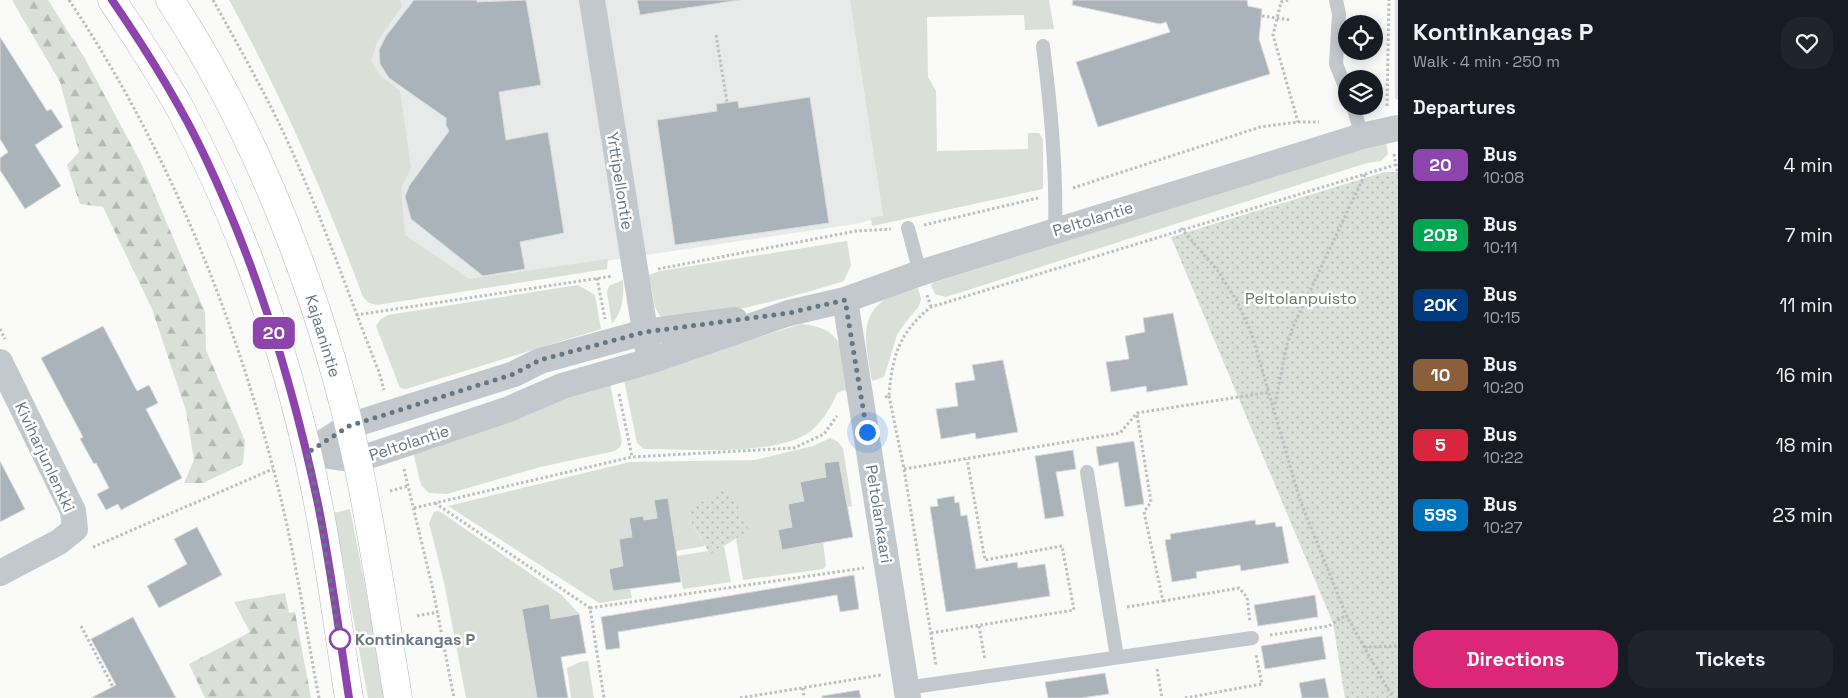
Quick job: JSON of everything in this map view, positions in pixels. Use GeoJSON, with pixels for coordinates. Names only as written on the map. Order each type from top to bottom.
{"type":"FeatureCollection","features":[{"type":"Feature","properties":{"kind":"main road"},"geometry":{"type":"LineString","coordinates":[[112,0],[163,78],[206,159],[231,217],[269,316],[307,453],[321,521],[349,698]]}},
{"type":"Feature","properties":{"kind":"main road","name":"Kajaanintie"},"geometry":{"type":"LineString","coordinates":[[170,0],[221,86],[281,215],[324,335],[357,460],[398,698]]}},
{"type":"Feature","properties":{"kind":"street","name":"Yrttipellontie"},"geometry":{"type":"LineString","coordinates":[[592,0],[650,361]]}},
{"type":"Feature","properties":{"kind":"street","name":"Peltolantie"},"geometry":{"type":"LineString","coordinates":[[307,453],[349,426],[514,374],[540,360],[645,332],[789,313],[845,300],[920,273],[1055,231],[1358,120],[1394,122]]}},
{"type":"Feature","properties":{"kind":"street","name":"Peltolankaari"},"geometry":{"type":"LineString","coordinates":[[845,300],[862,400],[901,686]]}},
{"type":"Feature","properties":{"kind":"street","name":"Peltolantie"},"geometry":{"type":"LineString","coordinates":[[307,453],[357,460],[510,409],[562,386],[650,361],[789,313]]}},
{"type":"Feature","properties":{"kind":"street","name":"Kiviharjunlenkki"},"geometry":{"type":"LineString","coordinates":[[0,362],[73,511],[75,529],[59,542],[0,573]]}},
{"type":"Feature","properties":{"kind":"lane"},"geometry":{"type":"LineString","coordinates":[[1336,0],[1339,14],[1336,64],[1338,70]]}},
{"type":"Feature","properties":{"kind":"lane"},"geometry":{"type":"LineString","coordinates":[[1043,46],[1052,119],[1056,194],[1055,231]]}},
{"type":"Feature","properties":{"kind":"lane"},"geometry":{"type":"LineString","coordinates":[[908,228],[920,273]]}},
{"type":"Feature","properties":{"kind":"lane"},"geometry":{"type":"LineString","coordinates":[[1086,472],[1117,657]]}},
{"type":"Feature","properties":{"kind":"lane"},"geometry":{"type":"LineString","coordinates":[[901,686],[939,684],[1252,638]]}},
{"type":"Feature","properties":{"kind":"path"},"geometry":{"type":"LineString","coordinates":[[69,0],[95,39],[155,146],[199,250],[240,357],[273,469],[284,515],[319,698]]}},
{"type":"Feature","properties":{"kind":"path"},"geometry":{"type":"LineString","coordinates":[[213,0],[245,57],[286,139],[322,222],[379,372],[384,392]]}},
{"type":"Feature","properties":{"kind":"path"},"geometry":{"type":"LineString","coordinates":[[1288,0],[1281,2],[1274,35],[1298,122]]}},
{"type":"Feature","properties":{"kind":"path"},"geometry":{"type":"LineString","coordinates":[[1389,0],[1387,110],[1394,122],[1398,175]]}},
{"type":"Feature","properties":{"kind":"path"},"geometry":{"type":"LineString","coordinates":[[1262,16],[1291,20]]}},
{"type":"Feature","properties":{"kind":"path"},"geometry":{"type":"LineString","coordinates":[[716,36],[727,102]]}},
{"type":"Feature","properties":{"kind":"path"},"geometry":{"type":"LineString","coordinates":[[356,315],[635,272],[856,231],[908,228],[1056,194],[1260,127],[1298,122],[1358,120]]}},
{"type":"Feature","properties":{"kind":"path"},"geometry":{"type":"LineString","coordinates":[[939,684],[904,470],[889,396],[891,374],[902,340],[912,323],[931,307],[1180,228],[1397,164]]}},
{"type":"Feature","properties":{"kind":"path"},"geometry":{"type":"LineString","coordinates":[[1274,407],[1287,344],[1293,327],[1366,174]]}},
{"type":"Feature","properties":{"kind":"path"},"geometry":{"type":"LineString","coordinates":[[1180,228],[1217,270],[1237,301],[1252,335],[1300,500],[1346,615],[1393,698]]}},
{"type":"Feature","properties":{"kind":"path"},"geometry":{"type":"LineString","coordinates":[[904,470],[1120,434],[1137,413],[1270,392]]}},
{"type":"Feature","properties":{"kind":"path"},"geometry":{"type":"LineString","coordinates":[[414,508],[632,457],[794,448],[824,434],[844,405],[889,396]]}},
{"type":"Feature","properties":{"kind":"path"},"geometry":{"type":"LineString","coordinates":[[1137,413],[1151,502],[1144,512],[1162,601]]}},
{"type":"Feature","properties":{"kind":"path"},"geometry":{"type":"LineString","coordinates":[[931,633],[1074,610],[1062,546],[985,560],[967,459]]}},
{"type":"Feature","properties":{"kind":"path"},"geometry":{"type":"LineString","coordinates":[[402,463],[438,612],[454,698]]}},
{"type":"Feature","properties":{"kind":"path"},"geometry":{"type":"LineString","coordinates":[[102,543],[273,469]]}},
{"type":"Feature","properties":{"kind":"path"},"geometry":{"type":"LineString","coordinates":[[435,503],[590,608],[872,566]]}},
{"type":"Feature","properties":{"kind":"path"},"geometry":{"type":"LineString","coordinates":[[1110,610],[1239,588],[1247,597],[1252,638],[1262,684],[1186,698]]}},
{"type":"Feature","properties":{"kind":"path"},"geometry":{"type":"LineString","coordinates":[[590,608],[604,698]]}},
{"type":"Feature","properties":{"kind":"path"},"geometry":{"type":"LineString","coordinates":[[418,616],[438,612]]}},
{"type":"Feature","properties":{"kind":"path"},"geometry":{"type":"LineString","coordinates":[[1252,638],[1328,626],[1346,615]]}},
{"type":"Feature","properties":{"kind":"path"},"geometry":{"type":"LineString","coordinates":[[81,626],[113,687]]}},
{"type":"Feature","properties":{"kind":"path"},"geometry":{"type":"LineString","coordinates":[[979,626],[988,677]]}},
{"type":"Feature","properties":{"kind":"path"},"geometry":{"type":"LineString","coordinates":[[1364,647],[1398,646]]}},
{"type":"Feature","properties":{"kind":"path"},"geometry":{"type":"LineString","coordinates":[[1154,652],[1162,698]]}},
{"type":"Feature","properties":{"kind":"path"},"geometry":{"type":"LineString","coordinates":[[740,698],[803,688],[901,686]]}},
{"type":"Feature","properties":{"kind":"path"},"geometry":{"type":"LineString","coordinates":[[803,688],[804,698]]}},
{"type":"Feature","properties":{"kind":"shaded area"},"geometry":{"type":"Polygon","coordinates":[[[340,0],[850,0],[883,217],[855,224],[390,293],[340,0]]]}},
{"type":"Feature","properties":{"kind":"green space"},"geometry":{"type":"Polygon","coordinates":[[[12,0],[48,0],[84,57],[142,165],[205,312],[206,350],[245,441],[243,464],[203,483],[184,483],[194,460],[186,411],[152,309],[103,207],[80,204],[67,165],[79,152],[60,82],[12,0]]]}},
{"type":"Feature","properties":{"kind":"green space"},"geometry":{"type":"Polygon","coordinates":[[[229,0],[400,0],[402,6],[377,42],[371,61],[379,74],[400,91],[411,168],[401,189],[405,235],[469,279],[608,259],[607,269],[377,305],[369,303],[363,297],[318,184],[285,109],[229,0]]]}},
{"type":"Feature","properties":{"kind":"green space"},"geometry":{"type":"Polygon","coordinates":[[[850,0],[1049,0],[1054,29],[1025,30],[1024,15],[927,17],[928,77],[936,91],[937,151],[1028,149],[1028,133],[1039,133],[1043,139],[1043,189],[872,226],[871,218],[883,216],[850,0]]]}},
{"type":"Feature","properties":{"kind":"green space"},"geometry":{"type":"Polygon","coordinates":[[[1395,0],[1398,0],[1398,100],[1395,98],[1395,0]]]}},
{"type":"Feature","properties":{"kind":"green space"},"geometry":{"type":"Polygon","coordinates":[[[1386,142],[1388,154],[1381,161],[1367,163],[946,297],[935,294],[931,285],[1365,147],[1386,142]]]}},
{"type":"Feature","properties":{"kind":"green space","name":"Peltolanpuisto"},"geometry":{"type":"Polygon","coordinates":[[[1385,172],[1398,172],[1398,698],[1345,698],[1333,623],[1171,237],[1385,172]]]}},
{"type":"Feature","properties":{"kind":"green space"},"geometry":{"type":"Polygon","coordinates":[[[847,241],[851,265],[844,281],[749,307],[695,317],[674,318],[660,316],[655,307],[649,275],[660,271],[847,241]]]}},
{"type":"Feature","properties":{"kind":"green space"},"geometry":{"type":"Polygon","coordinates":[[[623,280],[622,303],[612,324],[607,292],[609,286],[623,280]]]}},
{"type":"Feature","properties":{"kind":"green space"},"geometry":{"type":"Polygon","coordinates":[[[578,285],[595,295],[601,329],[406,389],[400,388],[376,326],[380,320],[388,315],[578,285]]]}},
{"type":"Feature","properties":{"kind":"green space"},"geometry":{"type":"Polygon","coordinates":[[[918,288],[921,299],[919,306],[897,335],[884,377],[872,381],[866,338],[870,317],[875,308],[884,300],[896,294],[918,288]]]}},
{"type":"Feature","properties":{"kind":"green space"},"geometry":{"type":"Polygon","coordinates":[[[801,324],[827,331],[835,337],[840,345],[846,366],[849,392],[844,390],[837,393],[826,414],[811,431],[796,439],[777,445],[731,450],[644,449],[637,443],[624,380],[801,324]]]}},
{"type":"Feature","properties":{"kind":"green space"},"geometry":{"type":"Polygon","coordinates":[[[610,384],[622,442],[615,451],[540,467],[447,494],[429,493],[421,485],[413,452],[419,446],[610,384]]]}},
{"type":"Feature","properties":{"kind":"green space"},"geometry":{"type":"Polygon","coordinates":[[[830,438],[838,442],[843,448],[852,506],[848,507],[839,461],[824,463],[826,477],[800,482],[804,501],[788,504],[792,527],[778,530],[782,550],[823,542],[826,566],[823,569],[743,580],[736,539],[749,530],[687,515],[705,546],[676,551],[667,498],[654,501],[657,518],[644,520],[643,516],[629,518],[632,537],[619,539],[632,598],[599,603],[448,506],[630,462],[755,460],[813,446],[830,438]]]}},
{"type":"Feature","properties":{"kind":"green space"},"geometry":{"type":"Polygon","coordinates":[[[723,490],[732,494],[749,531],[710,554],[687,515],[694,506],[723,490]]]}},
{"type":"Feature","properties":{"kind":"green space"},"geometry":{"type":"Polygon","coordinates":[[[350,509],[387,698],[368,698],[334,513],[350,509]]]}},
{"type":"Feature","properties":{"kind":"green space"},"geometry":{"type":"Polygon","coordinates":[[[439,511],[563,596],[579,614],[551,619],[549,604],[522,609],[537,698],[466,698],[445,587],[429,523],[434,512],[439,511]]]}},
{"type":"Feature","properties":{"kind":"green space"},"geometry":{"type":"Polygon","coordinates":[[[724,546],[731,582],[683,589],[677,556],[708,551],[710,553],[724,546]]]}},
{"type":"Feature","properties":{"kind":"green space"},"geometry":{"type":"Polygon","coordinates":[[[285,593],[289,613],[295,612],[311,698],[205,698],[189,664],[250,632],[234,602],[285,593]]]}},
{"type":"Feature","properties":{"kind":"green space"},"geometry":{"type":"Polygon","coordinates":[[[588,661],[594,698],[571,698],[567,668],[580,662],[588,661]]]}},
{"type":"Feature","properties":{"kind":"building"},"geometry":{"type":"Polygon","coordinates":[[[414,0],[477,0],[477,2],[526,0],[541,85],[499,92],[506,140],[548,132],[564,233],[520,242],[525,269],[483,276],[411,219],[405,197],[409,186],[449,131],[446,125],[446,118],[389,78],[380,64],[379,50],[386,36],[414,0]]]}},
{"type":"Feature","properties":{"kind":"building"},"geometry":{"type":"Polygon","coordinates":[[[637,0],[740,0],[640,15],[637,0]]]}},
{"type":"Feature","properties":{"kind":"building"},"geometry":{"type":"Polygon","coordinates":[[[1073,0],[1247,0],[1248,6],[1262,9],[1259,39],[1270,74],[1098,127],[1076,62],[1170,32],[1166,22],[1160,24],[1072,5],[1073,0]]]}},
{"type":"Feature","properties":{"kind":"building"},"geometry":{"type":"Polygon","coordinates":[[[0,37],[47,111],[51,109],[63,127],[35,145],[61,186],[25,209],[0,170],[0,158],[8,152],[0,139],[0,37]]]}},
{"type":"Feature","properties":{"kind":"building"},"geometry":{"type":"Polygon","coordinates":[[[810,97],[829,223],[675,245],[657,120],[717,111],[716,104],[738,101],[739,108],[810,97]]]}},
{"type":"Feature","properties":{"kind":"building"},"geometry":{"type":"Polygon","coordinates":[[[1173,313],[1188,385],[1147,392],[1146,386],[1111,392],[1106,362],[1129,359],[1125,336],[1145,332],[1143,318],[1173,313]]]}},
{"type":"Feature","properties":{"kind":"building"},"geometry":{"type":"Polygon","coordinates":[[[103,326],[137,391],[149,385],[158,403],[146,409],[182,478],[121,510],[118,504],[106,510],[97,494],[109,488],[96,463],[94,464],[80,439],[83,437],[41,358],[103,326]]]}},
{"type":"Feature","properties":{"kind":"building"},"geometry":{"type":"Polygon","coordinates":[[[1003,360],[1018,432],[976,439],[975,433],[941,439],[936,409],[958,406],[955,383],[975,380],[972,365],[1003,360]]]}},
{"type":"Feature","properties":{"kind":"building"},"geometry":{"type":"Polygon","coordinates":[[[1134,441],[1144,504],[1125,507],[1118,462],[1099,466],[1096,447],[1134,441]]]}},
{"type":"Feature","properties":{"kind":"building"},"geometry":{"type":"Polygon","coordinates":[[[1073,450],[1076,469],[1056,472],[1064,516],[1045,519],[1035,456],[1073,450]]]}},
{"type":"Feature","properties":{"kind":"building"},"geometry":{"type":"Polygon","coordinates":[[[0,461],[25,509],[0,522],[0,461]]]}},
{"type":"Feature","properties":{"kind":"building"},"geometry":{"type":"Polygon","coordinates":[[[839,461],[853,537],[782,550],[778,530],[792,527],[788,504],[804,501],[800,482],[826,477],[824,463],[839,461]]]}},
{"type":"Feature","properties":{"kind":"building"},"geometry":{"type":"Polygon","coordinates":[[[954,496],[955,503],[959,502],[961,516],[967,515],[976,569],[1017,562],[1018,568],[1045,564],[1050,596],[946,612],[930,507],[938,506],[937,499],[954,496]]]}},
{"type":"Feature","properties":{"kind":"building"},"geometry":{"type":"Polygon","coordinates":[[[668,498],[681,582],[613,591],[609,569],[623,566],[619,539],[632,537],[629,518],[643,516],[644,520],[657,518],[654,500],[668,498]]]}},
{"type":"Feature","properties":{"kind":"building"},"geometry":{"type":"Polygon","coordinates":[[[1255,520],[1256,525],[1275,522],[1276,527],[1282,526],[1289,563],[1241,571],[1240,565],[1196,572],[1197,578],[1172,582],[1165,540],[1171,539],[1170,534],[1255,520]]]}},
{"type":"Feature","properties":{"kind":"building"},"geometry":{"type":"Polygon","coordinates":[[[197,527],[222,575],[159,608],[147,586],[187,564],[174,539],[197,527]]]}},
{"type":"Feature","properties":{"kind":"building"},"geometry":{"type":"Polygon","coordinates":[[[854,575],[859,609],[840,612],[837,595],[618,632],[620,648],[606,650],[601,617],[854,575]]]}},
{"type":"Feature","properties":{"kind":"building"},"geometry":{"type":"Polygon","coordinates":[[[1315,595],[1318,617],[1258,626],[1254,605],[1315,595]]]}},
{"type":"Feature","properties":{"kind":"building"},"geometry":{"type":"Polygon","coordinates":[[[549,604],[551,619],[579,614],[586,653],[561,657],[568,698],[537,698],[522,609],[549,604]]]}},
{"type":"Feature","properties":{"kind":"building"},"geometry":{"type":"Polygon","coordinates":[[[133,617],[176,698],[91,698],[116,685],[91,639],[133,617]]]}},
{"type":"Feature","properties":{"kind":"building"},"geometry":{"type":"Polygon","coordinates":[[[1322,636],[1326,659],[1265,669],[1261,646],[1322,636]]]}},
{"type":"Feature","properties":{"kind":"building"},"geometry":{"type":"Polygon","coordinates":[[[1105,673],[1109,694],[1081,698],[1048,698],[1045,682],[1105,673]]]}},
{"type":"Feature","properties":{"kind":"building"},"geometry":{"type":"Polygon","coordinates":[[[1325,678],[1329,698],[1302,698],[1299,683],[1325,678]]]}},
{"type":"Feature","properties":{"kind":"building"},"geometry":{"type":"Polygon","coordinates":[[[859,690],[861,698],[822,698],[822,696],[859,690]]]}},
{"type":"Feature","properties":{"kind":"bus line","name":"20"},"geometry":{"type":"LineString","coordinates":[[112,0],[163,78],[206,159],[238,233],[269,316],[307,453],[318,506],[349,698]]}},
{"type":"Feature","properties":{"kind":"place","name":"Kontinkangas P"},"geometry":{"type":"Point","coordinates":[340,639]}},
{"type":"Feature","properties":{"kind":"route"},"geometry":{"type":"LineString","coordinates":[[340,639],[340,641],[318,506],[307,453],[349,426],[514,374],[540,360],[609,341],[645,332],[789,313],[845,300],[867,432]]}}]}
